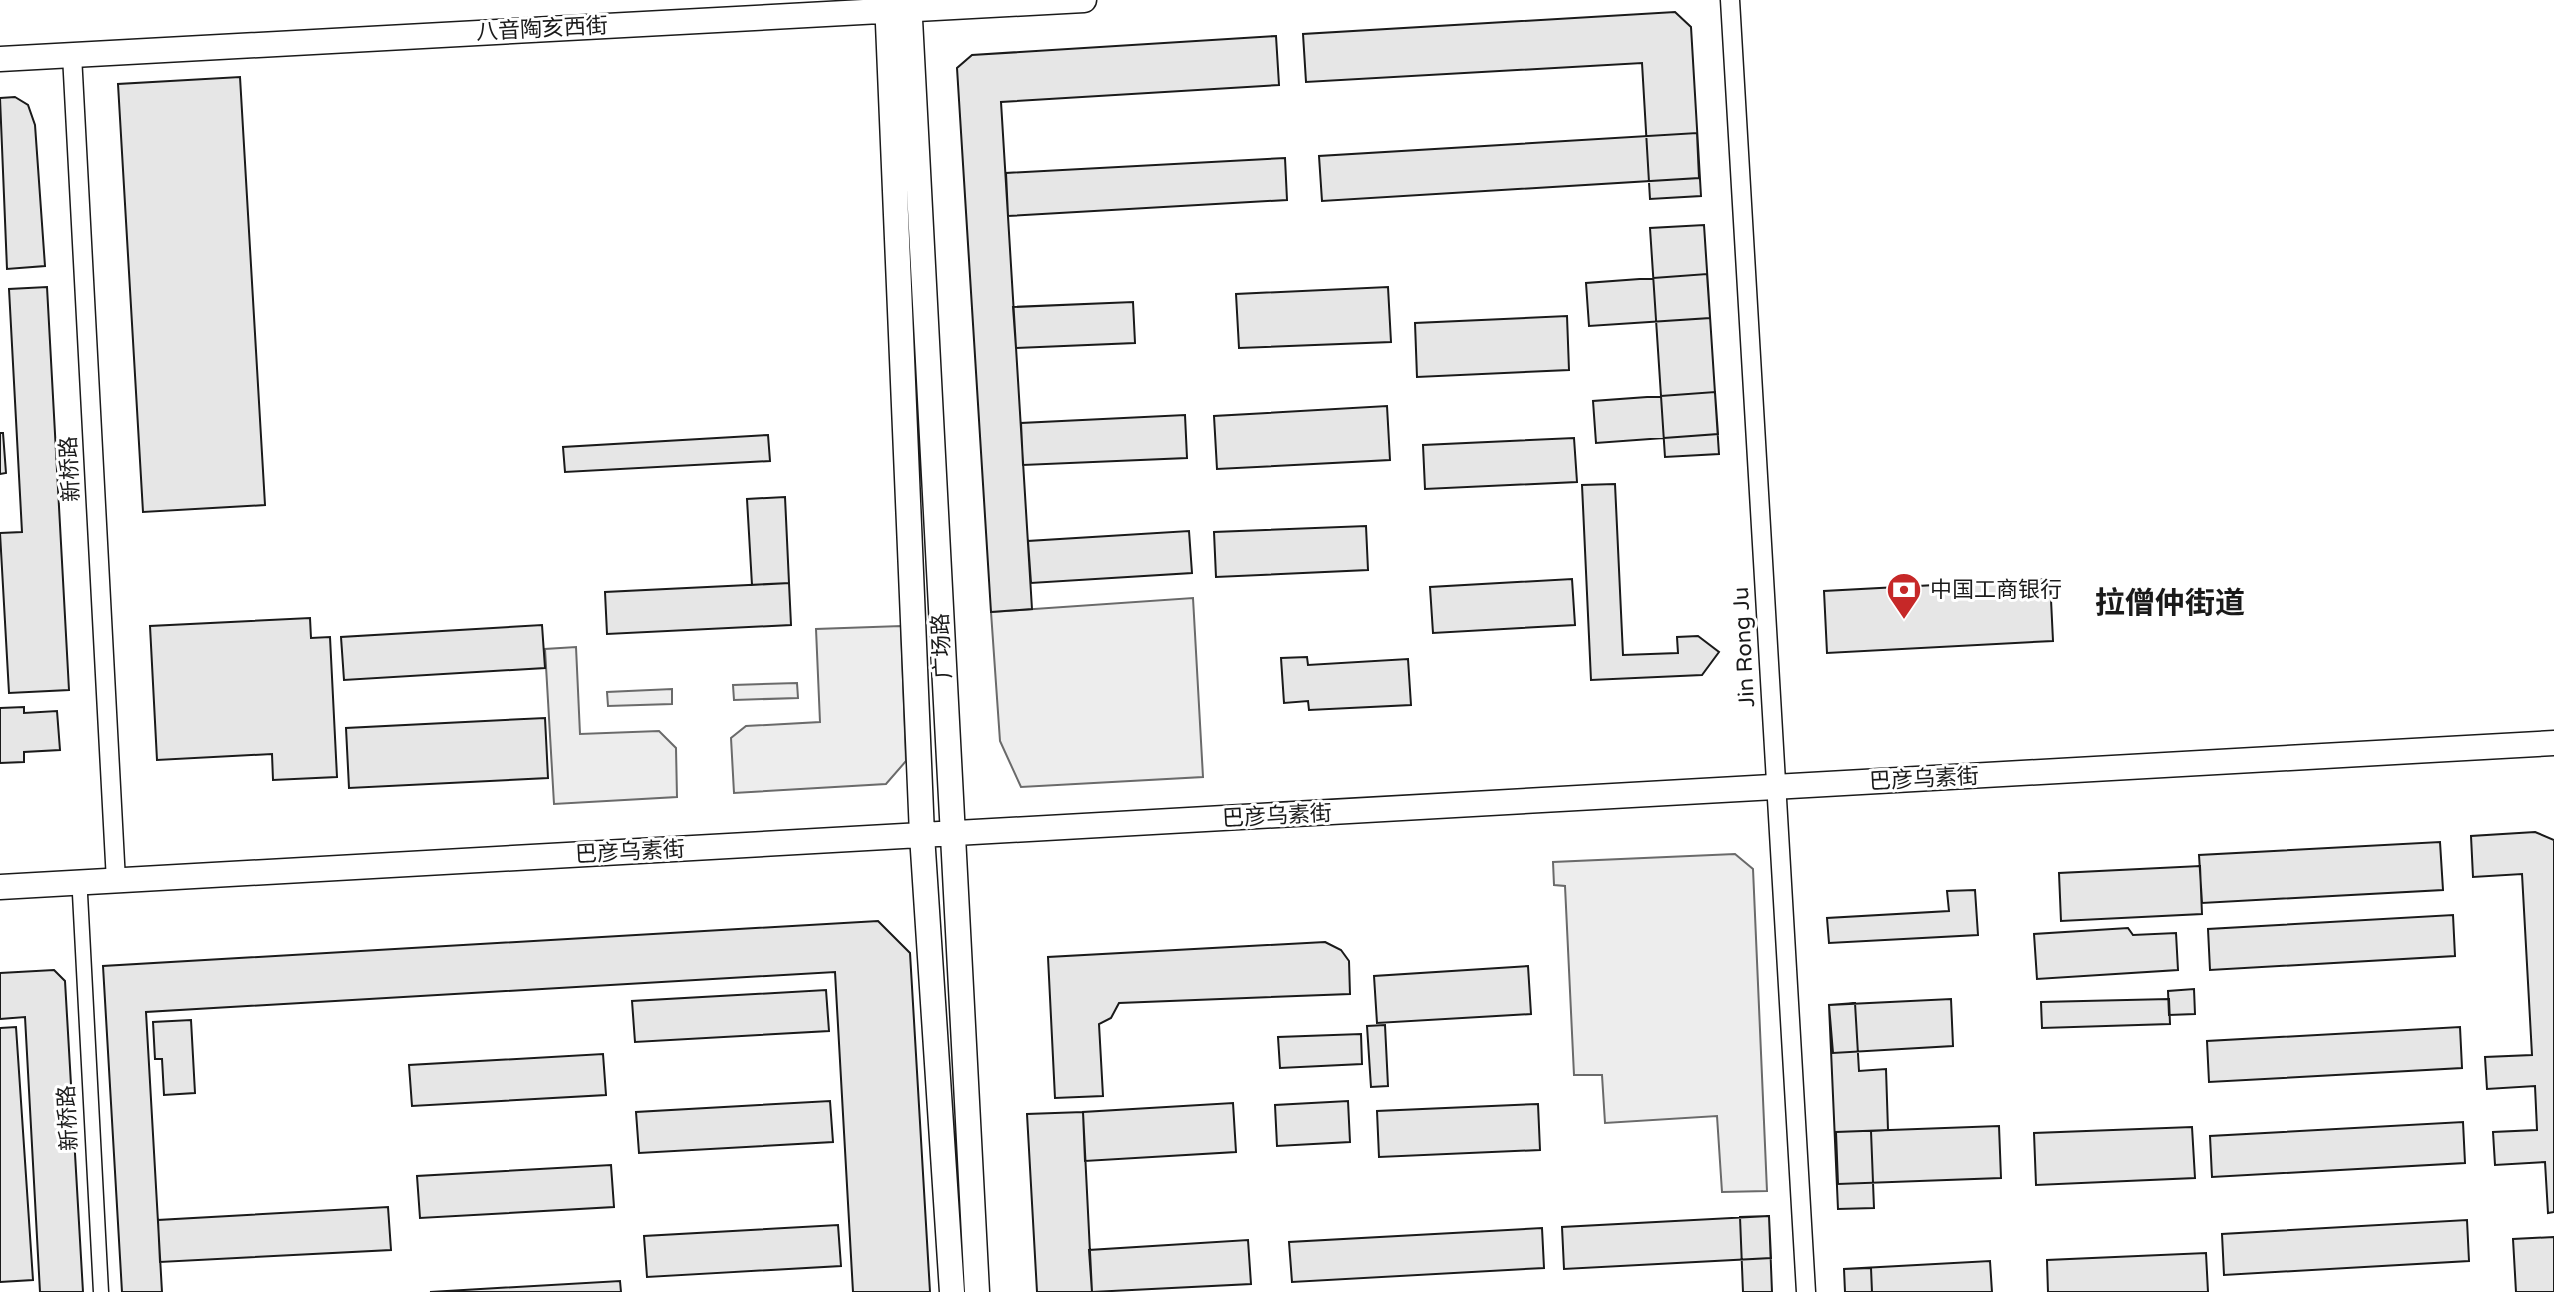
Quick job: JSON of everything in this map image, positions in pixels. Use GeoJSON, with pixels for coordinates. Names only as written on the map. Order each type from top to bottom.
{"type":"FeatureCollection","features":[{"type":"Feature","properties":{"kind":"street","name":"八音陶亥西街"},"geometry":{"type":"LineString","coordinates":[[0,59],[898,5],[1084,0]]}},
{"type":"Feature","properties":{"kind":"street","name":"Jin Rong Ju"},"geometry":{"type":"LineString","coordinates":[[1730,0],[1806,1292]]}},
{"type":"Feature","properties":{"kind":"street","name":"广场路"},"geometry":{"type":"LineString","coordinates":[[898,5],[952,840],[977,1292]]}},
{"type":"Feature","properties":{"kind":"street","name":"广场路"},"geometry":{"type":"LineString","coordinates":[[898,5],[922,841],[952,1292]]}},
{"type":"Feature","properties":{"kind":"street","name":"新桥路"},"geometry":{"type":"LineString","coordinates":[[72,55],[116,881]]}},
{"type":"Feature","properties":{"kind":"street","name":"巴彦乌素街"},"geometry":{"type":"LineString","coordinates":[[0,887],[952,840],[1777,793],[2554,743]]}},
{"type":"Feature","properties":{"kind":"street","name":"巴彦乌素街"},"geometry":{"type":"LineString","coordinates":[[1777,793],[2554,755]]}},
{"type":"Feature","properties":{"kind":"street","name":"巴彦乌素街"},"geometry":{"type":"LineString","coordinates":[[0,898],[922,841]]}},
{"type":"Feature","properties":{"kind":"street","name":"新桥路"},"geometry":{"type":"LineString","coordinates":[[80,894],[101,1292]]}},
{"type":"Feature","properties":{"kind":"shaded area"},"geometry":{"type":"Polygon","coordinates":[[[1193,598],[1203,777],[1021,787],[1000,741],[991,612],[1193,598]]]}},
{"type":"Feature","properties":{"kind":"shaded area"},"geometry":{"type":"Polygon","coordinates":[[[901,626],[906,761],[886,784],[734,793],[731,738],[746,726],[820,722],[816,629],[901,626]]]}},
{"type":"Feature","properties":{"kind":"shaded area"},"geometry":{"type":"Polygon","coordinates":[[[576,647],[580,734],[659,731],[676,748],[677,797],[554,804],[545,649],[576,647]]]}},
{"type":"Feature","properties":{"kind":"shaded area"},"geometry":{"type":"Polygon","coordinates":[[[797,683],[798,698],[734,700],[733,685],[797,683]]]}},
{"type":"Feature","properties":{"kind":"shaded area"},"geometry":{"type":"Polygon","coordinates":[[[672,689],[672,704],[608,706],[607,692],[672,689]]]}},
{"type":"Feature","properties":{"kind":"shaded area"},"geometry":{"type":"Polygon","coordinates":[[[1735,854],[1753,869],[1767,1191],[1722,1192],[1717,1116],[1605,1123],[1602,1075],[1574,1075],[1565,886],[1554,885],[1553,862],[1735,854]]]}},
{"type":"Feature","properties":{"kind":"building"},"geometry":{"type":"Polygon","coordinates":[[[1675,12],[1691,27],[1701,196],[1650,199],[1642,63],[1306,82],[1303,34],[1675,12]]]}},
{"type":"Feature","properties":{"kind":"building"},"geometry":{"type":"Polygon","coordinates":[[[1276,36],[1279,85],[1001,102],[1032,609],[991,612],[957,68],[972,55],[1276,36]]]}},
{"type":"Feature","properties":{"kind":"building"},"geometry":{"type":"Polygon","coordinates":[[[240,77],[265,505],[143,512],[118,84],[240,77]]]}},
{"type":"Feature","properties":{"kind":"building"},"geometry":{"type":"Polygon","coordinates":[[[15,97],[28,105],[35,125],[45,266],[7,269],[0,98],[15,97]]]}},
{"type":"Feature","properties":{"kind":"building"},"geometry":{"type":"Polygon","coordinates":[[[1697,133],[1699,178],[1322,201],[1319,156],[1697,133]]]}},
{"type":"Feature","properties":{"kind":"building"},"geometry":{"type":"Polygon","coordinates":[[[1285,158],[1287,200],[1008,216],[1006,173],[1285,158]]]}},
{"type":"Feature","properties":{"kind":"building"},"geometry":{"type":"Polygon","coordinates":[[[1704,225],[1719,454],[1665,457],[1650,228],[1704,225]]]}},
{"type":"Feature","properties":{"kind":"building"},"geometry":{"type":"Polygon","coordinates":[[[1707,274],[1710,318],[1589,326],[1586,283],[1707,274]]]}},
{"type":"Feature","properties":{"kind":"building"},"geometry":{"type":"Polygon","coordinates":[[[47,287],[69,690],[9,693],[0,533],[22,532],[9,289],[47,287]]]}},
{"type":"Feature","properties":{"kind":"building"},"geometry":{"type":"Polygon","coordinates":[[[1388,287],[1391,342],[1239,348],[1236,294],[1388,287]]]}},
{"type":"Feature","properties":{"kind":"building"},"geometry":{"type":"Polygon","coordinates":[[[1133,302],[1135,343],[1016,348],[1013,307],[1133,302]]]}},
{"type":"Feature","properties":{"kind":"building"},"geometry":{"type":"Polygon","coordinates":[[[1567,316],[1569,370],[1417,377],[1415,323],[1567,316]]]}},
{"type":"Feature","properties":{"kind":"building"},"geometry":{"type":"Polygon","coordinates":[[[1715,392],[1718,434],[1596,443],[1593,401],[1715,392]]]}},
{"type":"Feature","properties":{"kind":"building"},"geometry":{"type":"Polygon","coordinates":[[[1387,406],[1390,460],[1217,469],[1214,416],[1387,406]]]}},
{"type":"Feature","properties":{"kind":"building"},"geometry":{"type":"Polygon","coordinates":[[[1185,415],[1187,458],[1023,465],[1021,423],[1185,415]]]}},
{"type":"Feature","properties":{"kind":"building"},"geometry":{"type":"Polygon","coordinates":[[[0,433],[3,433],[6,473],[0,474],[0,433]]]}},
{"type":"Feature","properties":{"kind":"building"},"geometry":{"type":"Polygon","coordinates":[[[768,435],[770,461],[565,472],[563,447],[768,435]]]}},
{"type":"Feature","properties":{"kind":"building"},"geometry":{"type":"Polygon","coordinates":[[[1574,438],[1577,482],[1425,489],[1423,445],[1574,438]]]}},
{"type":"Feature","properties":{"kind":"building"},"geometry":{"type":"Polygon","coordinates":[[[1615,484],[1623,655],[1678,653],[1677,637],[1698,636],[1719,652],[1702,675],[1591,680],[1582,485],[1615,484]]]}},
{"type":"Feature","properties":{"kind":"building"},"geometry":{"type":"Polygon","coordinates":[[[785,497],[789,583],[752,585],[747,499],[785,497]]]}},
{"type":"Feature","properties":{"kind":"building"},"geometry":{"type":"Polygon","coordinates":[[[1366,526],[1368,570],[1216,577],[1214,532],[1366,526]]]}},
{"type":"Feature","properties":{"kind":"building"},"geometry":{"type":"Polygon","coordinates":[[[1189,531],[1192,573],[1031,583],[1028,541],[1189,531]]]}},
{"type":"Feature","properties":{"kind":"building"},"geometry":{"type":"Polygon","coordinates":[[[1572,579],[1575,625],[1433,633],[1430,587],[1572,579]]]}},
{"type":"Feature","properties":{"kind":"building"},"geometry":{"type":"Polygon","coordinates":[[[2050,579],[2053,641],[1827,653],[1824,591],[2050,579]]]}},
{"type":"Feature","properties":{"kind":"building"},"geometry":{"type":"Polygon","coordinates":[[[789,583],[791,625],[607,634],[605,592],[789,583]]]}},
{"type":"Feature","properties":{"kind":"building"},"geometry":{"type":"Polygon","coordinates":[[[310,618],[311,638],[330,637],[337,777],[273,780],[272,754],[157,760],[150,626],[310,618]]]}},
{"type":"Feature","properties":{"kind":"building"},"geometry":{"type":"Polygon","coordinates":[[[542,625],[545,668],[344,680],[341,637],[542,625]]]}},
{"type":"Feature","properties":{"kind":"building"},"geometry":{"type":"Polygon","coordinates":[[[1307,657],[1308,665],[1408,659],[1411,705],[1309,710],[1308,701],[1284,703],[1281,658],[1307,657]]]}},
{"type":"Feature","properties":{"kind":"building"},"geometry":{"type":"Polygon","coordinates":[[[24,707],[24,713],[57,711],[60,750],[24,752],[24,762],[0,763],[0,708],[24,707]]]}},
{"type":"Feature","properties":{"kind":"building"},"geometry":{"type":"Polygon","coordinates":[[[545,718],[548,778],[349,788],[346,728],[545,718]]]}},
{"type":"Feature","properties":{"kind":"building"},"geometry":{"type":"Polygon","coordinates":[[[2535,832],[2554,840],[2554,1212],[2548,1213],[2545,1162],[2495,1165],[2493,1132],[2537,1130],[2535,1086],[2487,1089],[2485,1057],[2532,1055],[2522,874],[2473,877],[2471,836],[2535,832]]]}},
{"type":"Feature","properties":{"kind":"building"},"geometry":{"type":"Polygon","coordinates":[[[2440,842],[2443,890],[2202,903],[2199,855],[2440,842]]]}},
{"type":"Feature","properties":{"kind":"building"},"geometry":{"type":"Polygon","coordinates":[[[2200,866],[2202,914],[2061,921],[2059,873],[2200,866]]]}},
{"type":"Feature","properties":{"kind":"building"},"geometry":{"type":"Polygon","coordinates":[[[1975,890],[1978,935],[1829,943],[1827,918],[1949,911],[1947,891],[1975,890]]]}},
{"type":"Feature","properties":{"kind":"building"},"geometry":{"type":"Polygon","coordinates":[[[2453,915],[2455,956],[2210,970],[2208,929],[2453,915]]]}},
{"type":"Feature","properties":{"kind":"building"},"geometry":{"type":"Polygon","coordinates":[[[878,921],[910,953],[930,1292],[853,1292],[835,972],[146,1012],[162,1292],[122,1292],[103,966],[878,921]]]}},
{"type":"Feature","properties":{"kind":"building"},"geometry":{"type":"Polygon","coordinates":[[[2128,928],[2133,935],[2176,933],[2178,970],[2037,979],[2034,934],[2128,928]]]}},
{"type":"Feature","properties":{"kind":"building"},"geometry":{"type":"Polygon","coordinates":[[[1325,942],[1341,950],[1349,961],[1350,994],[1119,1003],[1111,1018],[1099,1024],[1103,1096],[1055,1098],[1048,957],[1325,942]]]}},
{"type":"Feature","properties":{"kind":"building"},"geometry":{"type":"Polygon","coordinates":[[[1528,966],[1531,1014],[1377,1023],[1374,976],[1528,966]]]}},
{"type":"Feature","properties":{"kind":"building"},"geometry":{"type":"Polygon","coordinates":[[[54,970],[65,981],[83,1292],[40,1292],[25,1017],[0,1019],[0,973],[54,970]]]}},
{"type":"Feature","properties":{"kind":"building"},"geometry":{"type":"Polygon","coordinates":[[[2194,989],[2195,1014],[2169,1015],[2168,991],[2194,989]]]}},
{"type":"Feature","properties":{"kind":"building"},"geometry":{"type":"Polygon","coordinates":[[[826,990],[829,1031],[635,1042],[632,1001],[826,990]]]}},
{"type":"Feature","properties":{"kind":"building"},"geometry":{"type":"Polygon","coordinates":[[[1951,999],[1953,1046],[1833,1053],[1829,1005],[1951,999]]]}},
{"type":"Feature","properties":{"kind":"building"},"geometry":{"type":"Polygon","coordinates":[[[2169,999],[2170,1024],[2042,1028],[2041,1002],[2169,999]]]}},
{"type":"Feature","properties":{"kind":"building"},"geometry":{"type":"Polygon","coordinates":[[[1855,1003],[1859,1071],[1886,1069],[1888,1130],[1871,1131],[1874,1208],[1838,1209],[1829,1005],[1855,1003]]]}},
{"type":"Feature","properties":{"kind":"building"},"geometry":{"type":"Polygon","coordinates":[[[191,1020],[195,1093],[164,1095],[162,1059],[155,1059],[153,1022],[191,1020]]]}},
{"type":"Feature","properties":{"kind":"building"},"geometry":{"type":"Polygon","coordinates":[[[1385,1025],[1388,1086],[1371,1087],[1367,1026],[1385,1025]]]}},
{"type":"Feature","properties":{"kind":"building"},"geometry":{"type":"Polygon","coordinates":[[[16,1027],[33,1280],[0,1282],[0,1028],[16,1027]]]}},
{"type":"Feature","properties":{"kind":"building"},"geometry":{"type":"Polygon","coordinates":[[[2460,1027],[2462,1068],[2209,1082],[2207,1041],[2460,1027]]]}},
{"type":"Feature","properties":{"kind":"building"},"geometry":{"type":"Polygon","coordinates":[[[1361,1034],[1362,1064],[1280,1068],[1278,1037],[1361,1034]]]}},
{"type":"Feature","properties":{"kind":"building"},"geometry":{"type":"Polygon","coordinates":[[[603,1054],[606,1095],[412,1106],[409,1065],[603,1054]]]}},
{"type":"Feature","properties":{"kind":"building"},"geometry":{"type":"Polygon","coordinates":[[[830,1101],[833,1142],[639,1153],[636,1112],[830,1101]]]}},
{"type":"Feature","properties":{"kind":"building"},"geometry":{"type":"Polygon","coordinates":[[[1348,1101],[1350,1142],[1277,1146],[1275,1105],[1348,1101]]]}},
{"type":"Feature","properties":{"kind":"building"},"geometry":{"type":"Polygon","coordinates":[[[1233,1103],[1236,1152],[1085,1161],[1083,1112],[1233,1103]]]}},
{"type":"Feature","properties":{"kind":"building"},"geometry":{"type":"Polygon","coordinates":[[[1538,1104],[1540,1150],[1379,1157],[1377,1111],[1538,1104]]]}},
{"type":"Feature","properties":{"kind":"building"},"geometry":{"type":"Polygon","coordinates":[[[1083,1112],[1092,1292],[1037,1292],[1027,1114],[1083,1112]]]}},
{"type":"Feature","properties":{"kind":"building"},"geometry":{"type":"Polygon","coordinates":[[[2463,1122],[2465,1163],[2212,1177],[2210,1136],[2463,1122]]]}},
{"type":"Feature","properties":{"kind":"building"},"geometry":{"type":"Polygon","coordinates":[[[1999,1126],[2001,1178],[1838,1184],[1836,1132],[1999,1126]]]}},
{"type":"Feature","properties":{"kind":"building"},"geometry":{"type":"Polygon","coordinates":[[[2192,1127],[2195,1178],[2036,1185],[2034,1133],[2192,1127]]]}},
{"type":"Feature","properties":{"kind":"building"},"geometry":{"type":"Polygon","coordinates":[[[611,1165],[614,1207],[420,1218],[417,1176],[611,1165]]]}},
{"type":"Feature","properties":{"kind":"building"},"geometry":{"type":"Polygon","coordinates":[[[388,1207],[391,1250],[160,1262],[158,1220],[388,1207]]]}},
{"type":"Feature","properties":{"kind":"building"},"geometry":{"type":"Polygon","coordinates":[[[1769,1216],[1771,1258],[1564,1269],[1562,1227],[1769,1216]]]}},
{"type":"Feature","properties":{"kind":"building"},"geometry":{"type":"Polygon","coordinates":[[[1769,1216],[1772,1292],[1743,1292],[1740,1217],[1769,1216]]]}},
{"type":"Feature","properties":{"kind":"building"},"geometry":{"type":"Polygon","coordinates":[[[2467,1220],[2469,1261],[2224,1275],[2222,1234],[2467,1220]]]}},
{"type":"Feature","properties":{"kind":"building"},"geometry":{"type":"Polygon","coordinates":[[[838,1225],[841,1266],[647,1277],[644,1236],[838,1225]]]}},
{"type":"Feature","properties":{"kind":"building"},"geometry":{"type":"Polygon","coordinates":[[[1542,1228],[1544,1268],[1292,1282],[1289,1242],[1542,1228]]]}},
{"type":"Feature","properties":{"kind":"building"},"geometry":{"type":"Polygon","coordinates":[[[2554,1237],[2554,1292],[2516,1292],[2513,1239],[2554,1237]]]}},
{"type":"Feature","properties":{"kind":"building"},"geometry":{"type":"Polygon","coordinates":[[[1248,1240],[1251,1284],[1092,1292],[1089,1250],[1248,1240]]]}},
{"type":"Feature","properties":{"kind":"building"},"geometry":{"type":"Polygon","coordinates":[[[2206,1253],[2208,1292],[2048,1292],[2047,1260],[2206,1253]]]}},
{"type":"Feature","properties":{"kind":"building"},"geometry":{"type":"Polygon","coordinates":[[[1990,1261],[1992,1292],[1845,1292],[1844,1269],[1990,1261]]]}},
{"type":"Feature","properties":{"kind":"building"},"geometry":{"type":"Polygon","coordinates":[[[1871,1268],[1872,1292],[1845,1292],[1844,1269],[1871,1268]]]}},
{"type":"Feature","properties":{"kind":"building"},"geometry":{"type":"Polygon","coordinates":[[[620,1281],[621,1292],[430,1292],[620,1281]]]}},
{"type":"Feature","properties":{"kind":"place","name":"中国工商银行"},"geometry":{"type":"Point","coordinates":[1904,621]}},
{"type":"Feature","properties":{"kind":"district","name":"拉僧仲街道"},"geometry":{"type":"Point","coordinates":[2170,603]}}]}
